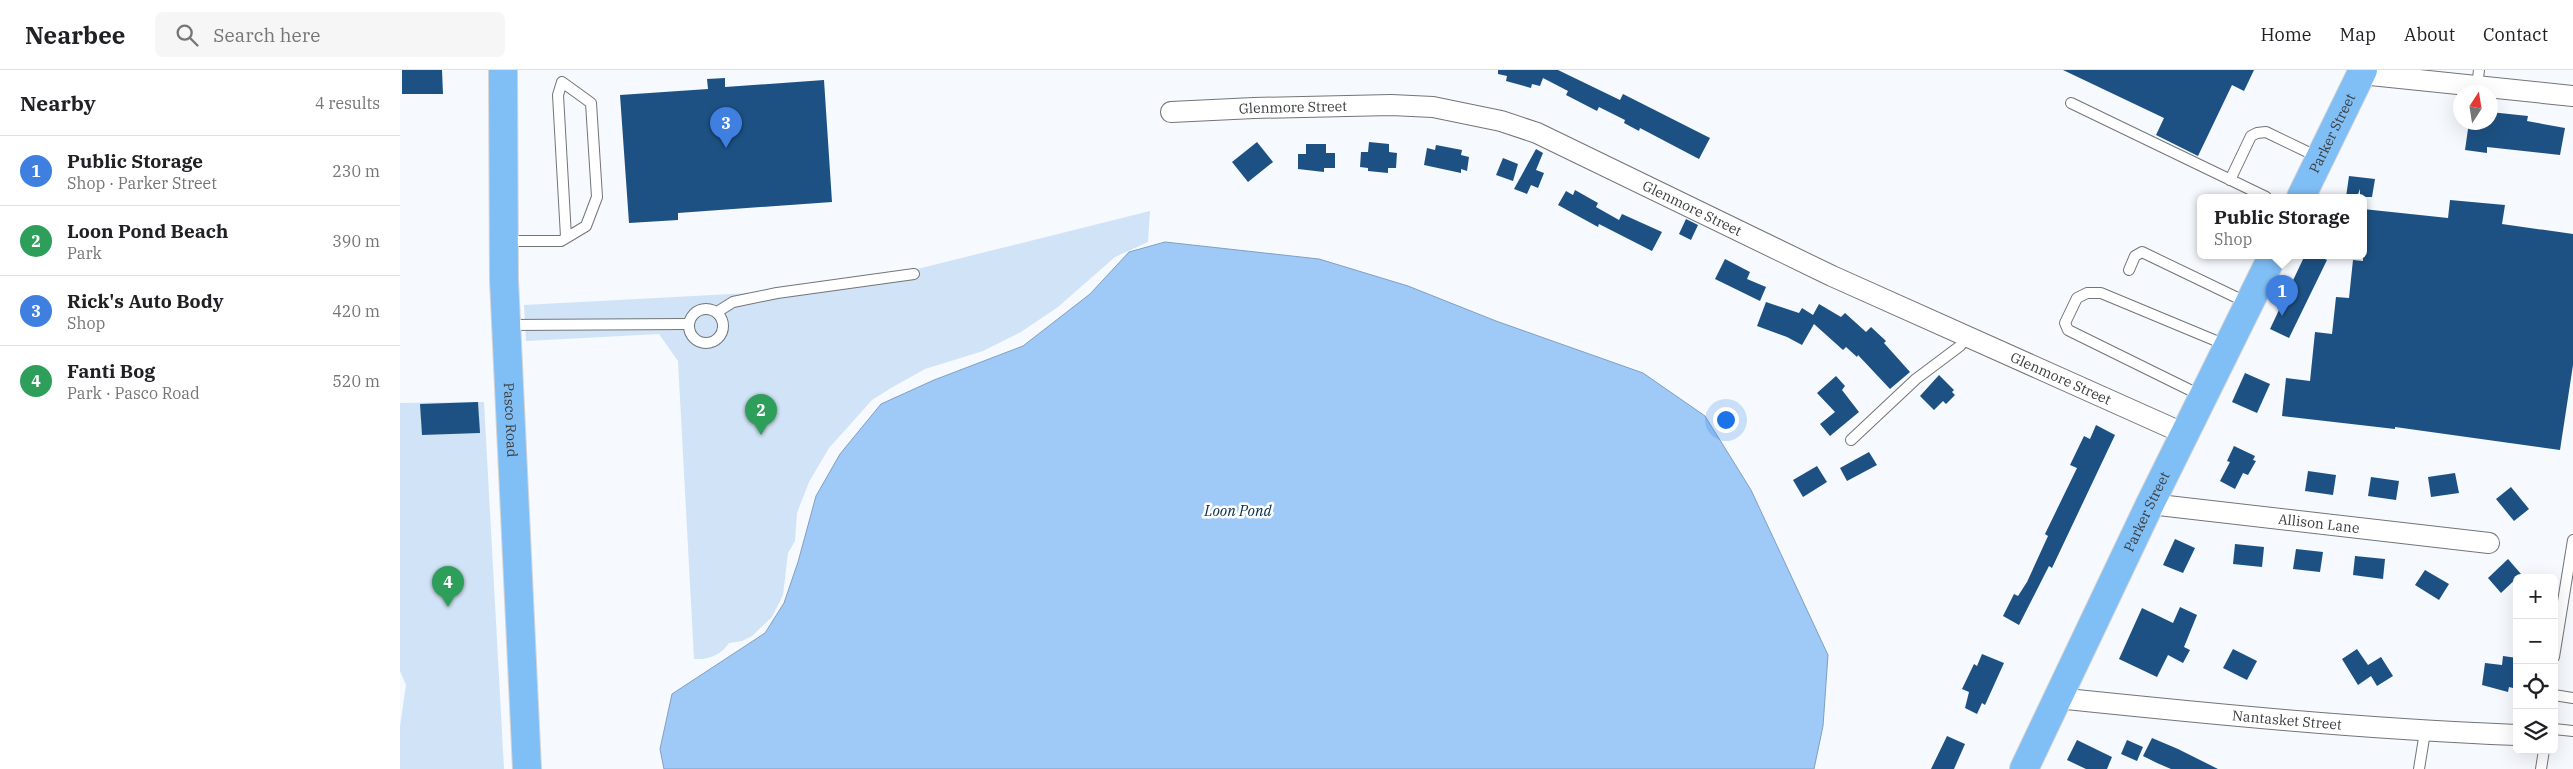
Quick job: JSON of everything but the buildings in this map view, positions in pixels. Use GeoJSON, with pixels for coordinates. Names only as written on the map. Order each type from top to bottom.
{"type":"FeatureCollection","features":[{"type":"Feature","properties":{"kind":"main road","name":"Pasco Road"},"geometry":{"type":"LineString","coordinates":[[503,70],[506,325],[527,769]]}},
{"type":"Feature","properties":{"kind":"main road","name":"Parker Street"},"geometry":{"type":"LineString","coordinates":[[2302,194],[2362,72]]}},
{"type":"Feature","properties":{"kind":"main road","name":"Parker Street"},"geometry":{"type":"LineString","coordinates":[[2024,769],[2150,504],[2271,259]]}},
{"type":"Feature","properties":{"kind":"street"},"geometry":{"type":"LineString","coordinates":[[2362,72],[2478,78],[2573,96]]}},
{"type":"Feature","properties":{"kind":"street","name":"Glenmore Street"},"geometry":{"type":"LineString","coordinates":[[1171,112],[1391,105],[1433,107],[1501,121],[1537,133],[1832,276],[2185,434]]}},
{"type":"Feature","properties":{"kind":"street","name":"Allison Lane"},"geometry":{"type":"LineString","coordinates":[[2150,504],[2489,542]]}},
{"type":"Feature","properties":{"kind":"street","name":"Nantasket Street"},"geometry":{"type":"LineString","coordinates":[[2058,698],[2287,722],[2425,732],[2513,735]]}},
{"type":"Feature","properties":{"kind":"lane"},"geometry":{"type":"LineString","coordinates":[[504,241],[561,241],[586,226],[597,197],[592,102],[562,82],[558,95],[566,237]]}},
{"type":"Feature","properties":{"kind":"lane"},"geometry":{"type":"LineString","coordinates":[[2071,103],[2260,194]]}},
{"type":"Feature","properties":{"kind":"lane"},"geometry":{"type":"LineString","coordinates":[[2230,180],[2250,136],[2257,132],[2266,132],[2320,159]]}},
{"type":"Feature","properties":{"kind":"lane"},"geometry":{"type":"LineString","coordinates":[[2129,270],[2135,256],[2142,252],[2249,303]]}},
{"type":"Feature","properties":{"kind":"lane"},"geometry":{"type":"LineString","coordinates":[[717,312],[733,302],[777,293],[914,274]]}},
{"type":"Feature","properties":{"kind":"lane"},"geometry":{"type":"LineString","coordinates":[[2203,397],[2068,330],[2065,323],[2077,298],[2087,294],[2101,293],[2228,346]]}},
{"type":"Feature","properties":{"kind":"lane"},"geometry":{"type":"LineString","coordinates":[[706,308],[717,312],[723,322],[723,328],[714,341],[698,341],[690,332],[691,316],[700,309],[706,308]]}},
{"type":"Feature","properties":{"kind":"lane"},"geometry":{"type":"LineString","coordinates":[[506,325],[689,324]]}},
{"type":"Feature","properties":{"kind":"lane"},"geometry":{"type":"LineString","coordinates":[[1851,440],[1916,379],[1960,346],[1968,336]]}},
{"type":"Feature","properties":{"kind":"lane"},"geometry":{"type":"LineString","coordinates":[[2558,632],[2573,540]]}},
{"type":"Feature","properties":{"kind":"lane"},"geometry":{"type":"LineString","coordinates":[[2558,696],[2573,698]]}},
{"type":"Feature","properties":{"kind":"lane"},"geometry":{"type":"LineString","coordinates":[[2558,729],[2573,731]]}},
{"type":"Feature","properties":{"kind":"lane"},"geometry":{"type":"LineString","coordinates":[[2419,769],[2425,732]]}},
{"type":"Feature","properties":{"kind":"lane"},"geometry":{"type":"LineString","coordinates":[[2541,769],[2543,754]]}},
{"type":"Feature","properties":{"kind":"shaded area"},"geometry":{"type":"Polygon","coordinates":[[[1150,211],[1148,242],[1115,257],[1058,307],[1021,332],[983,351],[925,369],[872,400],[829,448],[809,482],[797,513],[795,541],[788,553],[783,595],[772,617],[752,636],[742,641],[729,643],[714,656],[694,659],[678,361],[659,334],[526,341],[524,305],[841,288],[1150,211]]]}},
{"type":"Feature","properties":{"kind":"shaded area"},"geometry":{"type":"Polygon","coordinates":[[[484,402],[504,769],[400,769],[400,726],[406,685],[400,671],[400,403],[484,402]]]}},
{"type":"Feature","properties":{"kind":"water","name":"Loon Pond"},"geometry":{"type":"Polygon","coordinates":[[[1165,242],[1319,259],[1408,286],[1496,321],[1643,373],[1705,416],[1751,490],[1828,655],[1823,726],[1814,769],[664,769],[660,749],[672,694],[765,633],[784,603],[798,562],[816,496],[840,454],[881,404],[934,380],[1023,346],[1090,294],[1129,252],[1165,242]]]}},
{"type":"Feature","properties":{"kind":"place","name":"Rick's Auto Body"},"geometry":{"type":"Point","coordinates":[726,148]}},
{"type":"Feature","properties":{"kind":"place","name":"Public Storage"},"geometry":{"type":"Point","coordinates":[2282,316]}},
{"type":"Feature","properties":{"kind":"place","name":"Loon Pond Beach"},"geometry":{"type":"Point","coordinates":[761,435]}},
{"type":"Feature","properties":{"kind":"place","name":"Fanti Bog"},"geometry":{"type":"Point","coordinates":[448,607]}}]}
